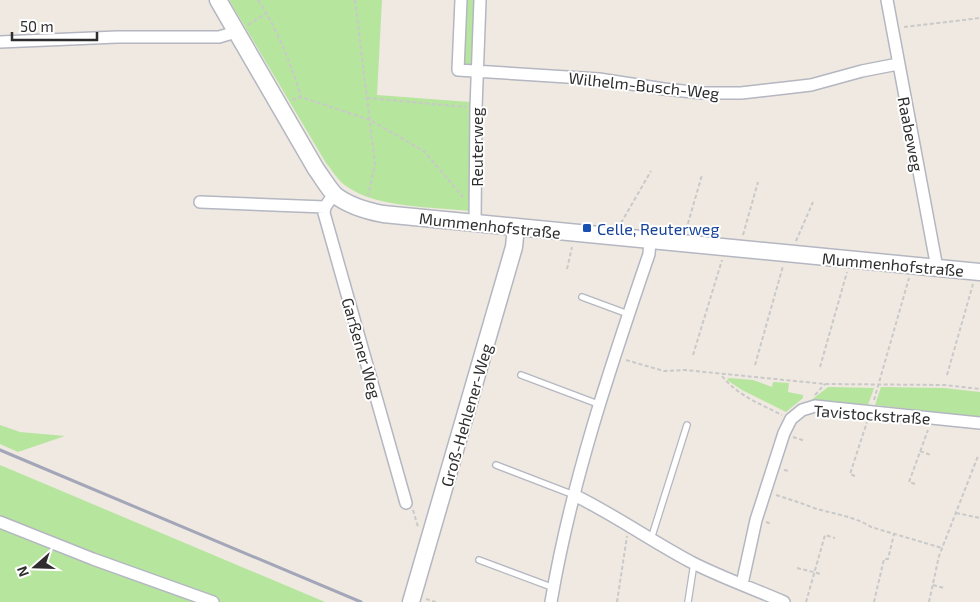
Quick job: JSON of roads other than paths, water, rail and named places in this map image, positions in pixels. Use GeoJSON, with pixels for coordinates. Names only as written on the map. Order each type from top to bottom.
{"type":"FeatureCollection","features":[{"type":"Feature","properties":{"kind":"street"},"geometry":{"type":"LineString","coordinates":[[0,42],[117,37],[219,37],[236,32],[218,0]]}},
{"type":"Feature","properties":{"kind":"street"},"geometry":{"type":"LineString","coordinates":[[461,0],[458,70],[478,71]]}},
{"type":"Feature","properties":{"kind":"street","name":"Reuterweg"},"geometry":{"type":"LineString","coordinates":[[476,217],[476,108],[480,0]]}},
{"type":"Feature","properties":{"kind":"street","name":"Raabeweg"},"geometry":{"type":"LineString","coordinates":[[887,0],[937,268]]}},
{"type":"Feature","properties":{"kind":"street","name":"Mummenhofstraße"},"geometry":{"type":"LineString","coordinates":[[236,32],[316,168],[330,201],[348,202],[368,211],[383,214],[476,217],[516,227],[978,272]]}},
{"type":"Feature","properties":{"kind":"street","name":"Wilhelm-Busch-Weg"},"geometry":{"type":"LineString","coordinates":[[478,71],[599,79],[664,90],[702,94],[741,93],[811,85],[862,71],[898,64]]}},
{"type":"Feature","properties":{"kind":"street"},"geometry":{"type":"LineString","coordinates":[[200,202],[330,201]]}},
{"type":"Feature","properties":{"kind":"street","name":"Garßener Weg"},"geometry":{"type":"LineString","coordinates":[[330,201],[324,213],[406,503]]}},
{"type":"Feature","properties":{"kind":"street","name":"Groß-Hehlener-Weg"},"geometry":{"type":"LineString","coordinates":[[412,600],[514,247],[516,227]]}},
{"type":"Feature","properties":{"kind":"street"},"geometry":{"type":"LineString","coordinates":[[551,602],[563,536],[598,404],[649,254],[650,241]]}},
{"type":"Feature","properties":{"kind":"street","name":"Tavistockstraße"},"geometry":{"type":"LineString","coordinates":[[742,584],[764,492],[784,433],[791,419],[802,410],[815,406],[980,423]]}},
{"type":"Feature","properties":{"kind":"street"},"geometry":{"type":"LineString","coordinates":[[574,495],[694,563],[784,602]]}},
{"type":"Feature","properties":{"kind":"street"},"geometry":{"type":"LineString","coordinates":[[0,522],[93,559],[213,602]]}},
{"type":"Feature","properties":{"kind":"lane"},"geometry":{"type":"LineString","coordinates":[[582,297],[628,314]]}},
{"type":"Feature","properties":{"kind":"lane"},"geometry":{"type":"LineString","coordinates":[[521,375],[598,404]]}},
{"type":"Feature","properties":{"kind":"lane"},"geometry":{"type":"LineString","coordinates":[[651,539],[687,425]]}},
{"type":"Feature","properties":{"kind":"lane"},"geometry":{"type":"LineString","coordinates":[[496,465],[574,495]]}},
{"type":"Feature","properties":{"kind":"lane"},"geometry":{"type":"LineString","coordinates":[[479,560],[554,588]]}},
{"type":"Feature","properties":{"kind":"lane"},"geometry":{"type":"LineString","coordinates":[[688,602],[694,563]]}},
{"type":"Feature","properties":{"kind":"railway"},"geometry":{"type":"LineString","coordinates":[[0,450],[361,602]]}},
{"type":"Feature","properties":{"kind":"place","name":"Celle, Reuterweg"},"geometry":{"type":"Point","coordinates":[587,228]}}]}
